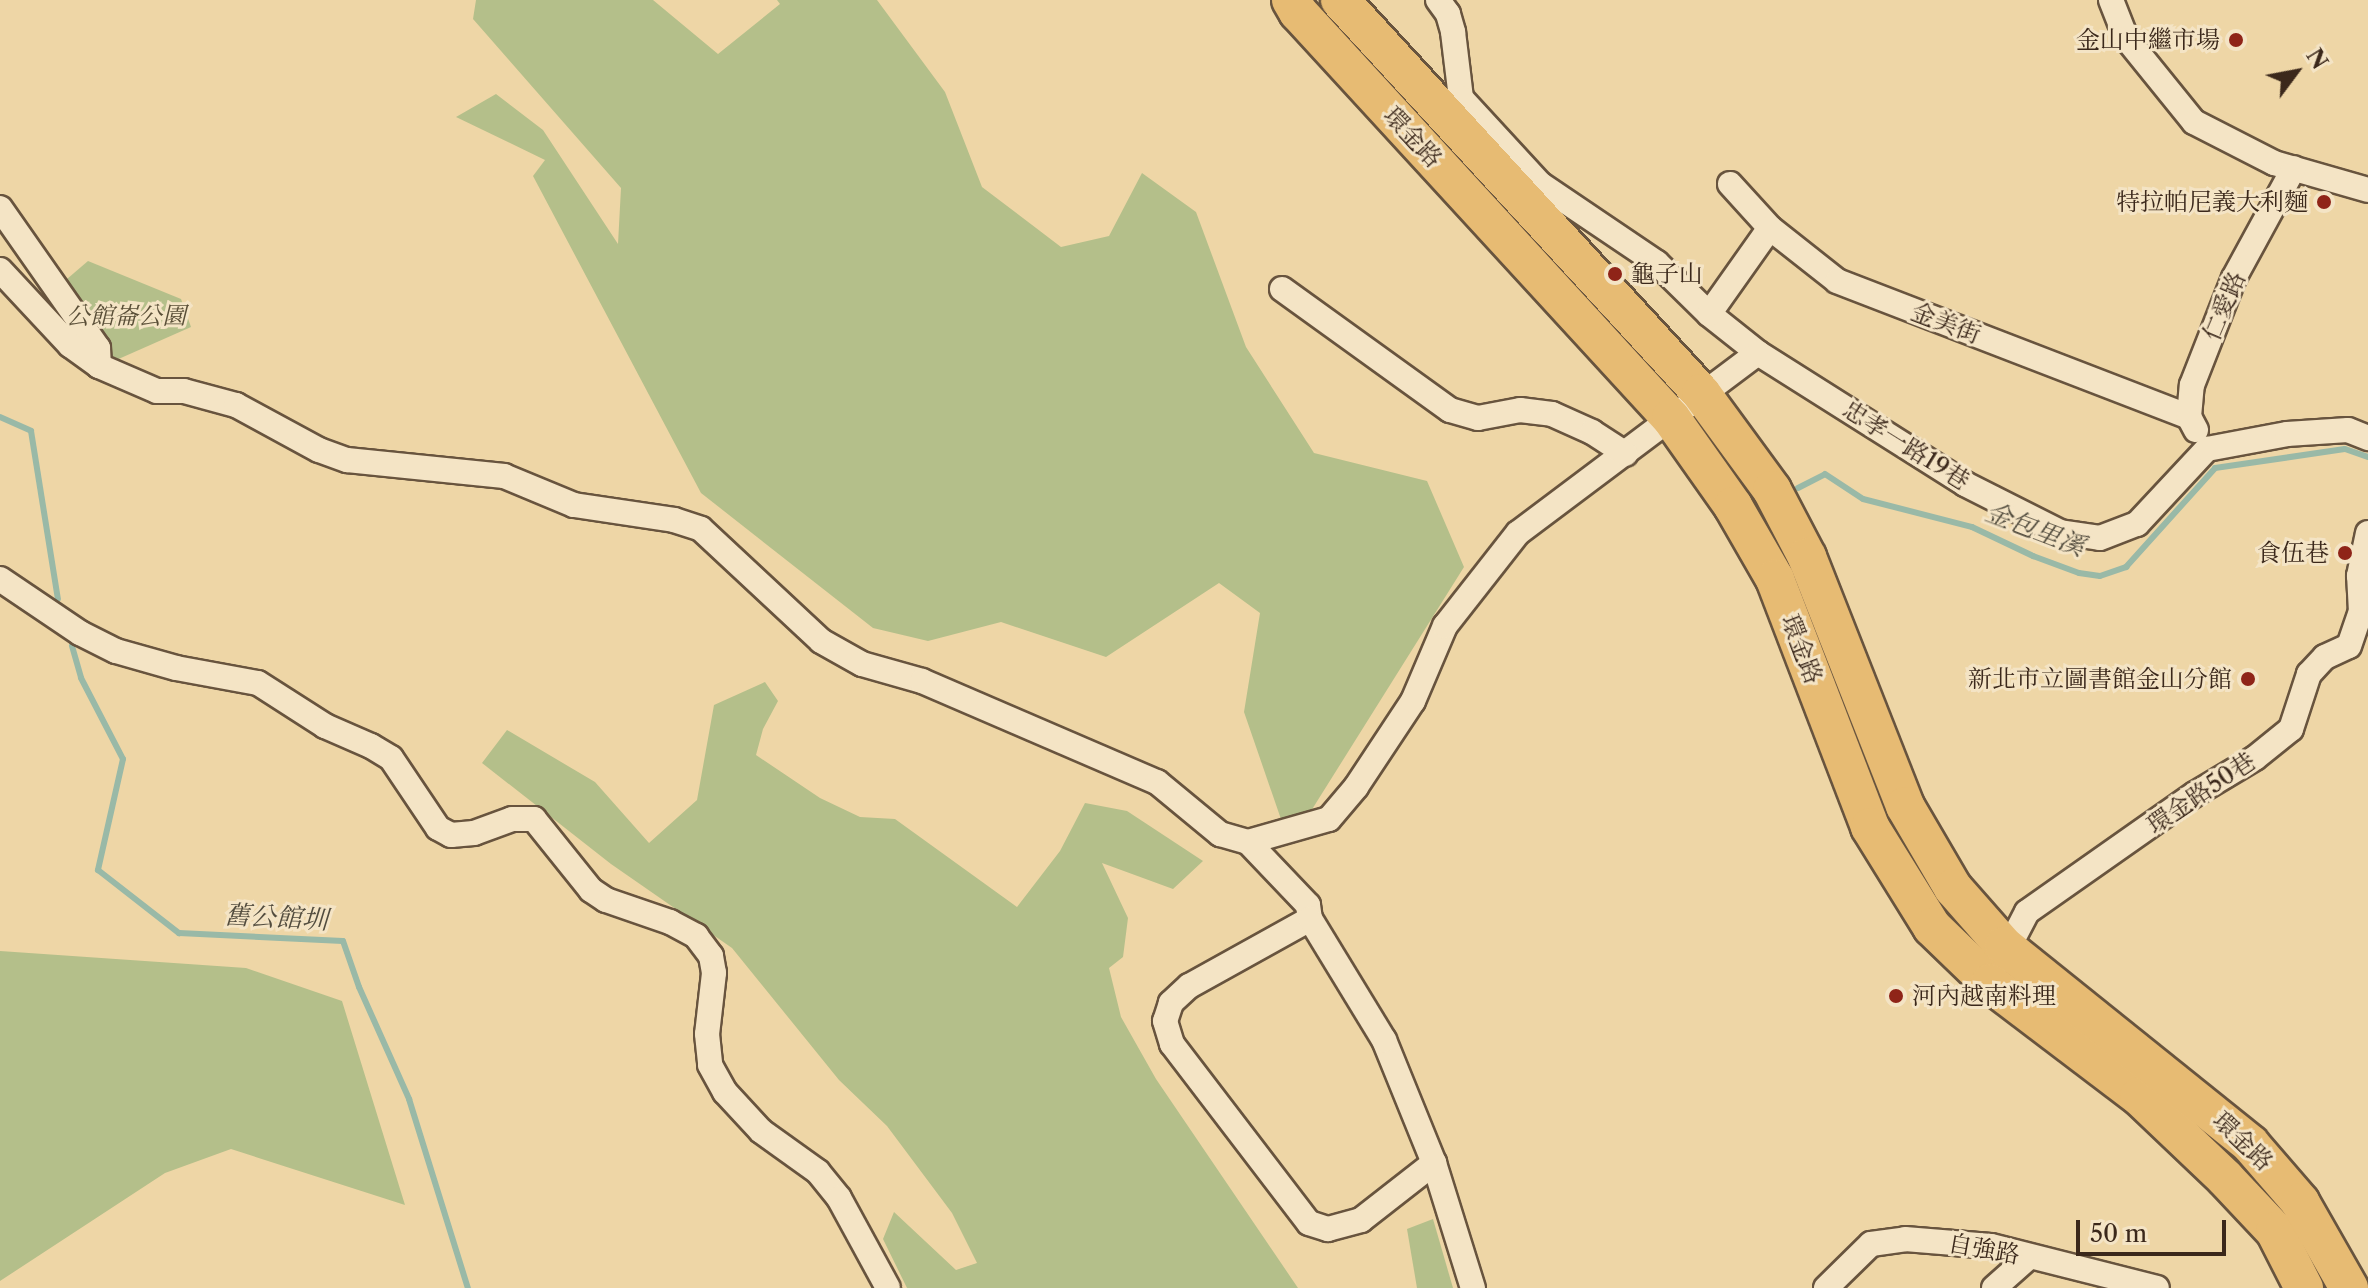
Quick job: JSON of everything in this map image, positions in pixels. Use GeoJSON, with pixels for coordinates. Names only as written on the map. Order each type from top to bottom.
{"type":"FeatureCollection","features":[{"type":"Feature","properties":{"kind":"main road","name":"環金路"},"geometry":{"type":"LineString","coordinates":[[1291,0],[1298,12],[1671,418],[1733,506],[1775,579],[1870,827],[1932,927],[1990,983],[2139,1096],[2225,1178],[2275,1231],[2304,1288]]}},
{"type":"Feature","properties":{"kind":"main road","name":"環金路"},"geometry":{"type":"LineString","coordinates":[[1340,0],[1701,393],[1772,490],[1807,557],[1905,806],[1953,888],[2008,950],[2190,1092],[2250,1144],[2300,1202],[2349,1288]]}},
{"type":"Feature","properties":{"kind":"street","name":"忠孝一路19巷"},"geometry":{"type":"LineString","coordinates":[[1438,0],[1448,14],[1453,32],[1461,98],[1540,184],[1657,263],[1709,314],[1758,353],[1965,484],[2060,532],[2100,538],[2137,524],[2207,449]]}},
{"type":"Feature","properties":{"kind":"street"},"geometry":{"type":"LineString","coordinates":[[2111,0],[2126,38],[2194,122],[2274,163],[2368,190]]}},
{"type":"Feature","properties":{"kind":"street","name":"仁愛路"},"geometry":{"type":"LineString","coordinates":[[2189,417],[2192,385],[2234,278],[2294,168]]}},
{"type":"Feature","properties":{"kind":"street","name":"金美街"},"geometry":{"type":"LineString","coordinates":[[1730,184],[1770,228],[1837,281],[2189,417]]}},
{"type":"Feature","properties":{"kind":"street"},"geometry":{"type":"LineString","coordinates":[[0,208],[98,348],[99,366]]}},
{"type":"Feature","properties":{"kind":"street"},"geometry":{"type":"LineString","coordinates":[[1709,314],[1770,228]]}},
{"type":"Feature","properties":{"kind":"street"},"geometry":{"type":"LineString","coordinates":[[0,270],[70,345],[99,366],[157,391],[184,391],[236,405],[319,450],[347,460],[504,476],[574,505],[674,520],[701,529],[821,641],[862,664],[922,681],[1157,782],[1220,834],[1248,842],[1308,905],[1310,919],[1384,1040],[1434,1163],[1473,1288]]}},
{"type":"Feature","properties":{"kind":"street"},"geometry":{"type":"LineString","coordinates":[[1282,289],[1450,410],[1478,418],[1520,410],[1552,414],[1592,432],[1626,454]]}},
{"type":"Feature","properties":{"kind":"street"},"geometry":{"type":"LineString","coordinates":[[1248,842],[1329,819],[1356,787],[1413,701],[1445,626],[1518,533],[1758,353]]}},
{"type":"Feature","properties":{"kind":"street"},"geometry":{"type":"LineString","coordinates":[[2189,417],[2207,449],[2287,434],[2348,430],[2368,438]]}},
{"type":"Feature","properties":{"kind":"street","name":"環金路50巷"},"geometry":{"type":"LineString","coordinates":[[1990,983],[2027,912],[2195,794],[2255,758],[2291,729],[2309,674],[2325,657],[2349,646],[2361,612],[2368,533]]}},
{"type":"Feature","properties":{"kind":"street"},"geometry":{"type":"LineString","coordinates":[[0,579],[80,633],[116,651],[176,668],[258,683],[325,726],[371,746],[391,758],[438,828],[451,835],[474,833],[512,819],[534,819],[591,890],[606,900],[670,922],[696,936],[711,956],[714,973],[707,1034],[710,1065],[725,1092],[761,1131],[818,1172],[839,1198],[888,1288]]}},
{"type":"Feature","properties":{"kind":"street"},"geometry":{"type":"LineString","coordinates":[[1310,919],[1189,986],[1171,1003],[1165,1021],[1172,1044],[1309,1223],[1328,1229],[1348,1226],[1434,1163]]}},
{"type":"Feature","properties":{"kind":"street","name":"自強路"},"geometry":{"type":"LineString","coordinates":[[1826,1288],[1871,1244],[1920,1240],[1991,1246],[2157,1288]]}},
{"type":"Feature","properties":{"kind":"street"},"geometry":{"type":"LineString","coordinates":[[1994,1288],[2029,1257]]}},
{"type":"Feature","properties":{"kind":"green space"},"geometry":{"type":"Polygon","coordinates":[[[476,0],[653,0],[718,54],[780,4],[777,0],[877,0],[945,92],[982,187],[1061,247],[1109,236],[1142,173],[1196,212],[1246,347],[1314,453],[1427,481],[1464,567],[1311,811],[1283,825],[1244,712],[1260,613],[1219,583],[1106,657],[1001,622],[928,641],[873,628],[701,493],[533,176],[545,160],[456,117],[496,94],[543,130],[618,244],[621,188],[473,19],[476,0]]]}},
{"type":"Feature","properties":{"kind":"green space","name":"公館崙公園"},"geometry":{"type":"Polygon","coordinates":[[[88,261],[181,299],[191,327],[114,361],[60,285],[88,261]]]}},
{"type":"Feature","properties":{"kind":"green space"},"geometry":{"type":"Polygon","coordinates":[[[765,682],[778,701],[763,729],[756,755],[820,798],[860,817],[895,819],[1017,907],[1060,851],[1085,803],[1127,811],[1203,861],[1173,889],[1102,863],[1128,918],[1123,957],[1109,968],[1121,1017],[1156,1079],[1298,1288],[907,1288],[883,1239],[894,1212],[956,1270],[977,1263],[952,1213],[887,1126],[839,1080],[732,948],[611,864],[482,763],[507,730],[595,782],[649,843],[697,800],[714,705],[765,682]]]}},
{"type":"Feature","properties":{"kind":"green space"},"geometry":{"type":"Polygon","coordinates":[[[0,951],[246,968],[342,1001],[405,1205],[231,1149],[165,1173],[0,1281],[0,951]]]}},
{"type":"Feature","properties":{"kind":"green space"},"geometry":{"type":"Polygon","coordinates":[[[1433,1219],[1453,1288],[1417,1288],[1407,1229],[1433,1219]]]}},
{"type":"Feature","properties":{"kind":"waterway","name":"舊公館圳"},"geometry":{"type":"LineString","coordinates":[[0,417],[31,431],[58,599]]}},
{"type":"Feature","properties":{"kind":"waterway","name":"金包里溪"},"geometry":{"type":"LineString","coordinates":[[1798,488],[1825,474],[1863,499],[1972,527],[2033,556],[2079,573],[2100,576],[2126,567],[2215,468],[2345,449],[2368,457]]}},
{"type":"Feature","properties":{"kind":"waterway","name":"舊公館圳"},"geometry":{"type":"LineString","coordinates":[[72,646],[81,678],[123,759],[98,870],[179,933],[343,941],[359,987],[409,1099],[468,1288]]}},
{"type":"Feature","properties":{"kind":"place","name":"金山中繼市場"},"geometry":{"type":"Point","coordinates":[2236,40]}},
{"type":"Feature","properties":{"kind":"place","name":"特拉帕尼義大利麵"},"geometry":{"type":"Point","coordinates":[2324,202]}},
{"type":"Feature","properties":{"kind":"place","name":"龜子山"},"geometry":{"type":"Point","coordinates":[1615,274]}},
{"type":"Feature","properties":{"kind":"place","name":"食伍巷"},"geometry":{"type":"Point","coordinates":[2345,553]}},
{"type":"Feature","properties":{"kind":"place","name":"新北市立圖書館金山分館"},"geometry":{"type":"Point","coordinates":[2248,679]}},
{"type":"Feature","properties":{"kind":"place","name":"河內越南料理"},"geometry":{"type":"Point","coordinates":[1896,996]}}]}
